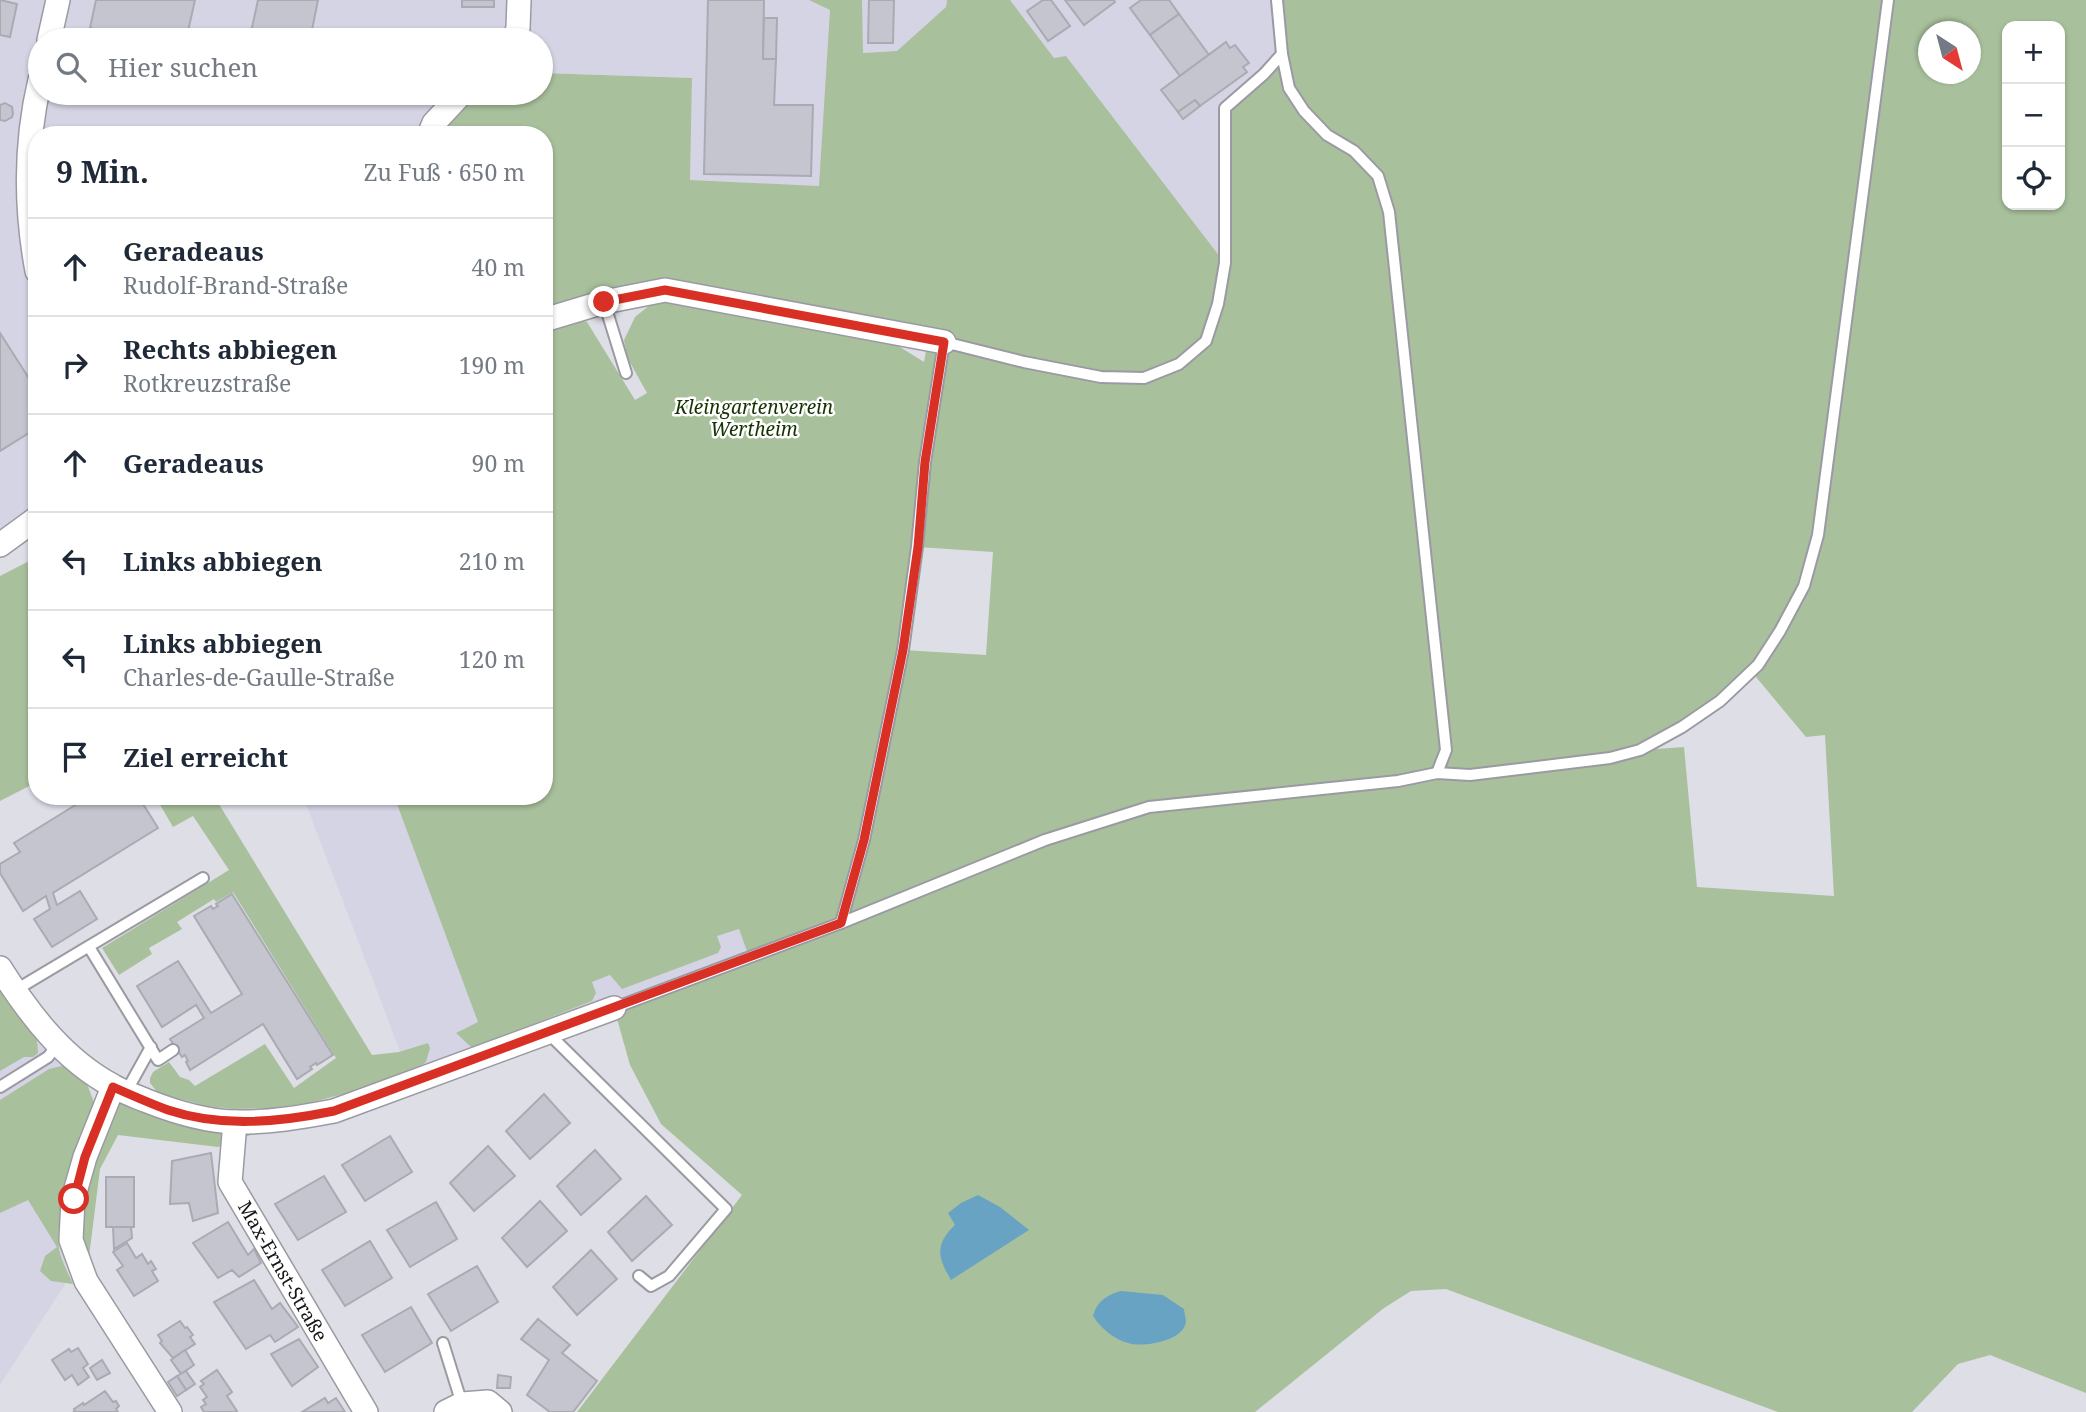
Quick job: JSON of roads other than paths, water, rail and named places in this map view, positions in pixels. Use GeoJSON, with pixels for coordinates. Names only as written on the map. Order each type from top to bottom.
{"type":"FeatureCollection","features":[{"type":"Feature","properties":{"kind":"street"},"geometry":{"type":"LineString","coordinates":[[52,28],[58,0]]}},
{"type":"Feature","properties":{"kind":"street"},"geometry":{"type":"LineString","coordinates":[[518,28],[519,0]]}},
{"type":"Feature","properties":{"kind":"street"},"geometry":{"type":"LineString","coordinates":[[32,126],[35,105]]}},
{"type":"Feature","properties":{"kind":"street"},"geometry":{"type":"LineString","coordinates":[[433,126],[451,105]]}},
{"type":"Feature","properties":{"kind":"street"},"geometry":{"type":"LineString","coordinates":[[553,317],[604,302],[665,290],[944,342]]}},
{"type":"Feature","properties":{"kind":"street"},"geometry":{"type":"LineString","coordinates":[[0,545],[28,525]]}},
{"type":"Feature","properties":{"kind":"street"},"geometry":{"type":"LineString","coordinates":[[0,968],[39,1024],[91,1073],[119,1090],[169,1110],[206,1119],[234,1122],[294,1119],[334,1111],[614,1008]]}},
{"type":"Feature","properties":{"kind":"street"},"geometry":{"type":"LineString","coordinates":[[119,1090],[85,1157],[74,1199],[71,1240],[86,1281],[170,1412]]}},
{"type":"Feature","properties":{"kind":"street","name":"Max-Ernst-Straße"},"geometry":{"type":"LineString","coordinates":[[234,1122],[230,1182],[366,1412]]}},
{"type":"Feature","properties":{"kind":"street"},"geometry":{"type":"LineString","coordinates":[[454,1408],[488,1402],[500,1412]]}},
{"type":"Feature","properties":{"kind":"lane"},"geometry":{"type":"LineString","coordinates":[[1277,0],[1282,54],[1289,88],[1304,111],[1327,135],[1354,151],[1378,176],[1389,212],[1446,750],[1437,773]]}},
{"type":"Feature","properties":{"kind":"lane"},"geometry":{"type":"LineString","coordinates":[[614,1008],[841,923],[1045,840],[1149,807],[1398,780],[1437,773],[1470,775],[1610,758],[1640,750],[1682,727],[1720,701],[1758,665],[1780,631],[1804,586],[1818,535],[1888,0]]}},
{"type":"Feature","properties":{"kind":"lane"},"geometry":{"type":"LineString","coordinates":[[841,923],[864,840],[903,650],[918,547],[925,462],[944,342],[1024,362],[1101,377],[1144,377],[1179,364],[1206,341],[1225,263],[1225,108],[1264,74],[1282,54]]}},
{"type":"Feature","properties":{"kind":"lane"},"geometry":{"type":"LineString","coordinates":[[604,302],[626,373]]}},
{"type":"Feature","properties":{"kind":"lane"},"geometry":{"type":"LineString","coordinates":[[15,991],[203,878]]}},
{"type":"Feature","properties":{"kind":"lane"},"geometry":{"type":"LineString","coordinates":[[89,947],[158,1060],[173,1050]]}},
{"type":"Feature","properties":{"kind":"lane"},"geometry":{"type":"LineString","coordinates":[[548,1032],[726,1209],[669,1276],[651,1286],[639,1276]]}},
{"type":"Feature","properties":{"kind":"lane"},"geometry":{"type":"LineString","coordinates":[[0,1087],[48,1057],[58,1044]]}},
{"type":"Feature","properties":{"kind":"lane"},"geometry":{"type":"LineString","coordinates":[[119,1090],[151,1047]]}},
{"type":"Feature","properties":{"kind":"lane"},"geometry":{"type":"LineString","coordinates":[[443,1343],[454,1408]]}},
{"type":"Feature","properties":{"kind":"water"},"geometry":{"type":"Polygon","coordinates":[[[978,1195],[1000,1207],[1029,1230],[951,1280],[940,1251],[944,1238],[955,1225],[948,1213],[978,1195]]]}},
{"type":"Feature","properties":{"kind":"water"},"geometry":{"type":"Polygon","coordinates":[[[1121,1291],[1163,1295],[1184,1309],[1184,1328],[1179,1334],[1153,1344],[1135,1344],[1117,1339],[1093,1316],[1103,1299],[1121,1291]]]}},
{"type":"Feature","properties":{"kind":"park label","name":"Kleingartenverein Wertheim"},"geometry":{"type":"Point","coordinates":[754,418]}}]}
